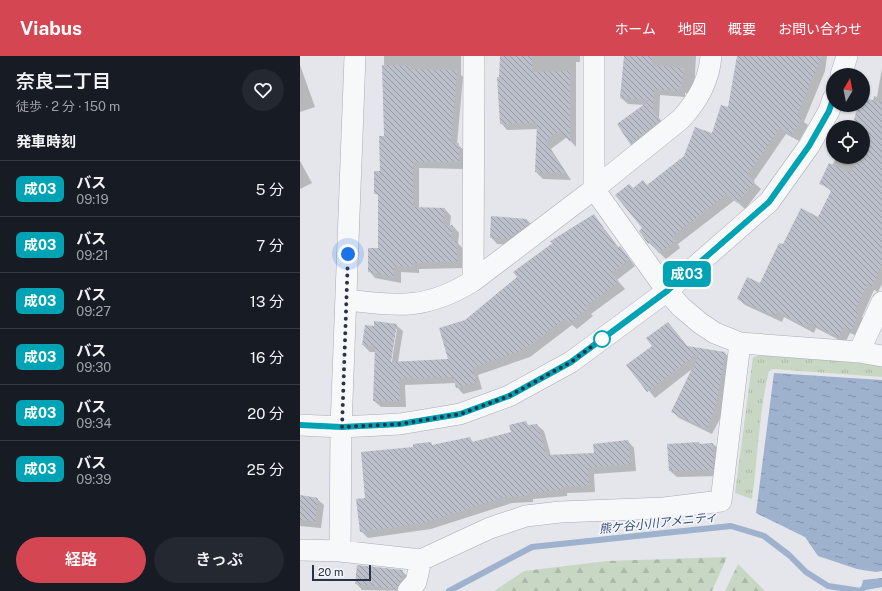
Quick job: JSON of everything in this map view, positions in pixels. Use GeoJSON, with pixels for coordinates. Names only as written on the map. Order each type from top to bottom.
{"type":"FeatureCollection","features":[{"type":"Feature","properties":{"kind":"street"},"geometry":{"type":"LineString","coordinates":[[340,551],[342,427],[355,56]]}},
{"type":"Feature","properties":{"kind":"street"},"geometry":{"type":"LineString","coordinates":[[473,281],[474,56]]}},
{"type":"Feature","properties":{"kind":"street"},"geometry":{"type":"LineString","coordinates":[[594,56],[594,189],[667,291],[700,323],[715,333],[740,343],[859,352],[882,356]]}},
{"type":"Feature","properties":{"kind":"street"},"geometry":{"type":"LineString","coordinates":[[347,300],[389,305],[428,302],[453,293],[473,281],[594,189],[681,119],[693,105],[704,88],[710,67],[711,56]]}},
{"type":"Feature","properties":{"kind":"street"},"geometry":{"type":"LineString","coordinates":[[843,68],[847,56]]}},
{"type":"Feature","properties":{"kind":"street"},"geometry":{"type":"LineString","coordinates":[[300,425],[342,427],[400,424],[460,414],[509,396],[571,362],[667,291],[769,202],[809,146],[828,112]]}},
{"type":"Feature","properties":{"kind":"street"},"geometry":{"type":"LineString","coordinates":[[859,352],[882,302]]}},
{"type":"Feature","properties":{"kind":"street"},"geometry":{"type":"LineString","coordinates":[[300,550],[340,551],[421,560],[490,528],[526,516],[560,512],[664,508],[721,501],[740,343]]}},
{"type":"Feature","properties":{"kind":"street"},"geometry":{"type":"LineString","coordinates":[[408,591],[416,582],[421,560]]}},
{"type":"Feature","properties":{"kind":"green space"},"geometry":{"type":"Polygon","coordinates":[[[766,354],[882,365],[882,377],[773,369],[769,371],[761,418],[752,499],[735,493],[753,357],[766,354]]]}},
{"type":"Feature","properties":{"kind":"green space"},"geometry":{"type":"Polygon","coordinates":[[[727,557],[712,591],[494,591],[524,571],[607,561],[727,557]]]}},
{"type":"Feature","properties":{"kind":"green space"},"geometry":{"type":"Polygon","coordinates":[[[738,564],[765,591],[725,591],[738,564]]]}},
{"type":"Feature","properties":{"kind":"water"},"geometry":{"type":"Polygon","coordinates":[[[774,373],[882,380],[882,571],[876,572],[857,569],[818,556],[805,537],[756,513],[774,373]]]}},
{"type":"Feature","properties":{"kind":"water"},"geometry":{"type":"Polygon","coordinates":[[[882,578],[882,587],[861,591],[863,580],[882,578]]]}},
{"type":"Feature","properties":{"kind":"building"},"geometry":{"type":"Polygon","coordinates":[[[500,56],[532,56],[532,72],[570,71],[570,142],[560,130],[545,142],[566,173],[535,172],[537,123],[500,124],[497,77],[499,77],[500,56]]]}},
{"type":"Feature","properties":{"kind":"building"},"geometry":{"type":"Polygon","coordinates":[[[624,56],[652,56],[652,65],[684,68],[682,87],[679,86],[678,91],[654,89],[653,110],[660,120],[630,144],[617,124],[650,100],[620,98],[624,56]]]}},
{"type":"Feature","properties":{"kind":"building"},"geometry":{"type":"Polygon","coordinates":[[[737,56],[822,56],[797,115],[802,118],[792,135],[780,128],[747,175],[755,182],[737,203],[727,194],[672,237],[674,242],[659,253],[650,242],[648,244],[639,231],[642,228],[615,195],[629,184],[633,188],[643,180],[647,185],[684,156],[695,127],[712,133],[721,105],[728,107],[737,56]]]}},
{"type":"Feature","properties":{"kind":"building"},"geometry":{"type":"Polygon","coordinates":[[[382,65],[411,66],[410,69],[457,70],[451,143],[459,143],[459,162],[413,162],[413,207],[445,208],[443,226],[453,225],[451,241],[457,241],[457,261],[413,263],[412,267],[394,266],[394,277],[368,272],[368,248],[378,248],[378,194],[374,194],[374,171],[380,171],[379,136],[384,136],[382,65]]]}},
{"type":"Feature","properties":{"kind":"building"},"geometry":{"type":"Polygon","coordinates":[[[870,99],[882,102],[882,264],[872,286],[867,284],[855,311],[859,313],[851,331],[844,327],[839,337],[809,323],[807,327],[777,311],[775,316],[737,299],[747,277],[760,283],[779,243],[783,244],[801,208],[818,217],[832,189],[819,184],[829,164],[851,173],[856,164],[870,164],[870,120],[854,120],[856,112],[870,112],[870,99]]]}},
{"type":"Feature","properties":{"kind":"building"},"geometry":{"type":"Polygon","coordinates":[[[594,214],[617,248],[620,246],[629,259],[612,273],[619,282],[585,307],[587,309],[570,323],[565,319],[523,350],[472,368],[476,382],[456,388],[453,377],[399,379],[400,401],[373,401],[375,347],[362,345],[365,325],[374,326],[374,321],[397,324],[391,362],[448,359],[439,328],[465,320],[517,277],[513,272],[554,242],[549,242],[594,214]]]}},
{"type":"Feature","properties":{"kind":"building"},"geometry":{"type":"Polygon","coordinates":[[[491,216],[527,219],[527,225],[508,239],[490,238],[491,216]]]}},
{"type":"Feature","properties":{"kind":"building"},"geometry":{"type":"Polygon","coordinates":[[[668,322],[687,346],[725,352],[715,410],[706,429],[671,412],[700,352],[647,392],[626,365],[652,346],[646,338],[668,322]]]}},
{"type":"Feature","properties":{"kind":"building"},"geometry":{"type":"Polygon","coordinates":[[[526,421],[528,425],[537,424],[546,455],[594,453],[593,444],[628,440],[630,464],[588,468],[589,486],[561,487],[561,490],[527,493],[527,496],[505,497],[424,523],[360,532],[356,499],[365,498],[361,452],[413,447],[413,444],[431,442],[432,445],[470,437],[472,442],[511,432],[509,425],[526,421]]]}},
{"type":"Feature","properties":{"kind":"building"},"geometry":{"type":"Polygon","coordinates":[[[699,442],[698,444],[713,443],[713,470],[669,471],[667,444],[699,442]]]}},
{"type":"Feature","properties":{"kind":"building"},"geometry":{"type":"Polygon","coordinates":[[[300,495],[318,498],[315,521],[300,520],[300,495]]]}},
{"type":"Feature","properties":{"kind":"building"},"geometry":{"type":"Polygon","coordinates":[[[357,565],[403,570],[401,580],[396,589],[355,584],[357,565]]]}},
{"type":"Feature","properties":{"kind":"waterway","name":"熊ケ谷小川アメニティ"},"geometry":{"type":"LineString","coordinates":[[449,591],[532,547],[731,526],[764,536],[789,555],[806,572],[828,586],[861,591],[865,586],[882,584]]}},
{"type":"Feature","properties":{"kind":"bus line","name":"成03"},"geometry":{"type":"LineString","coordinates":[[300,425],[342,427],[400,424],[460,414],[509,396],[571,362],[667,291],[769,202],[809,146],[828,112]]}},
{"type":"Feature","properties":{"kind":"route"},"geometry":{"type":"LineString","coordinates":[[348,254],[342,427],[400,424],[460,414],[509,396],[571,362],[602,339]]}}]}
